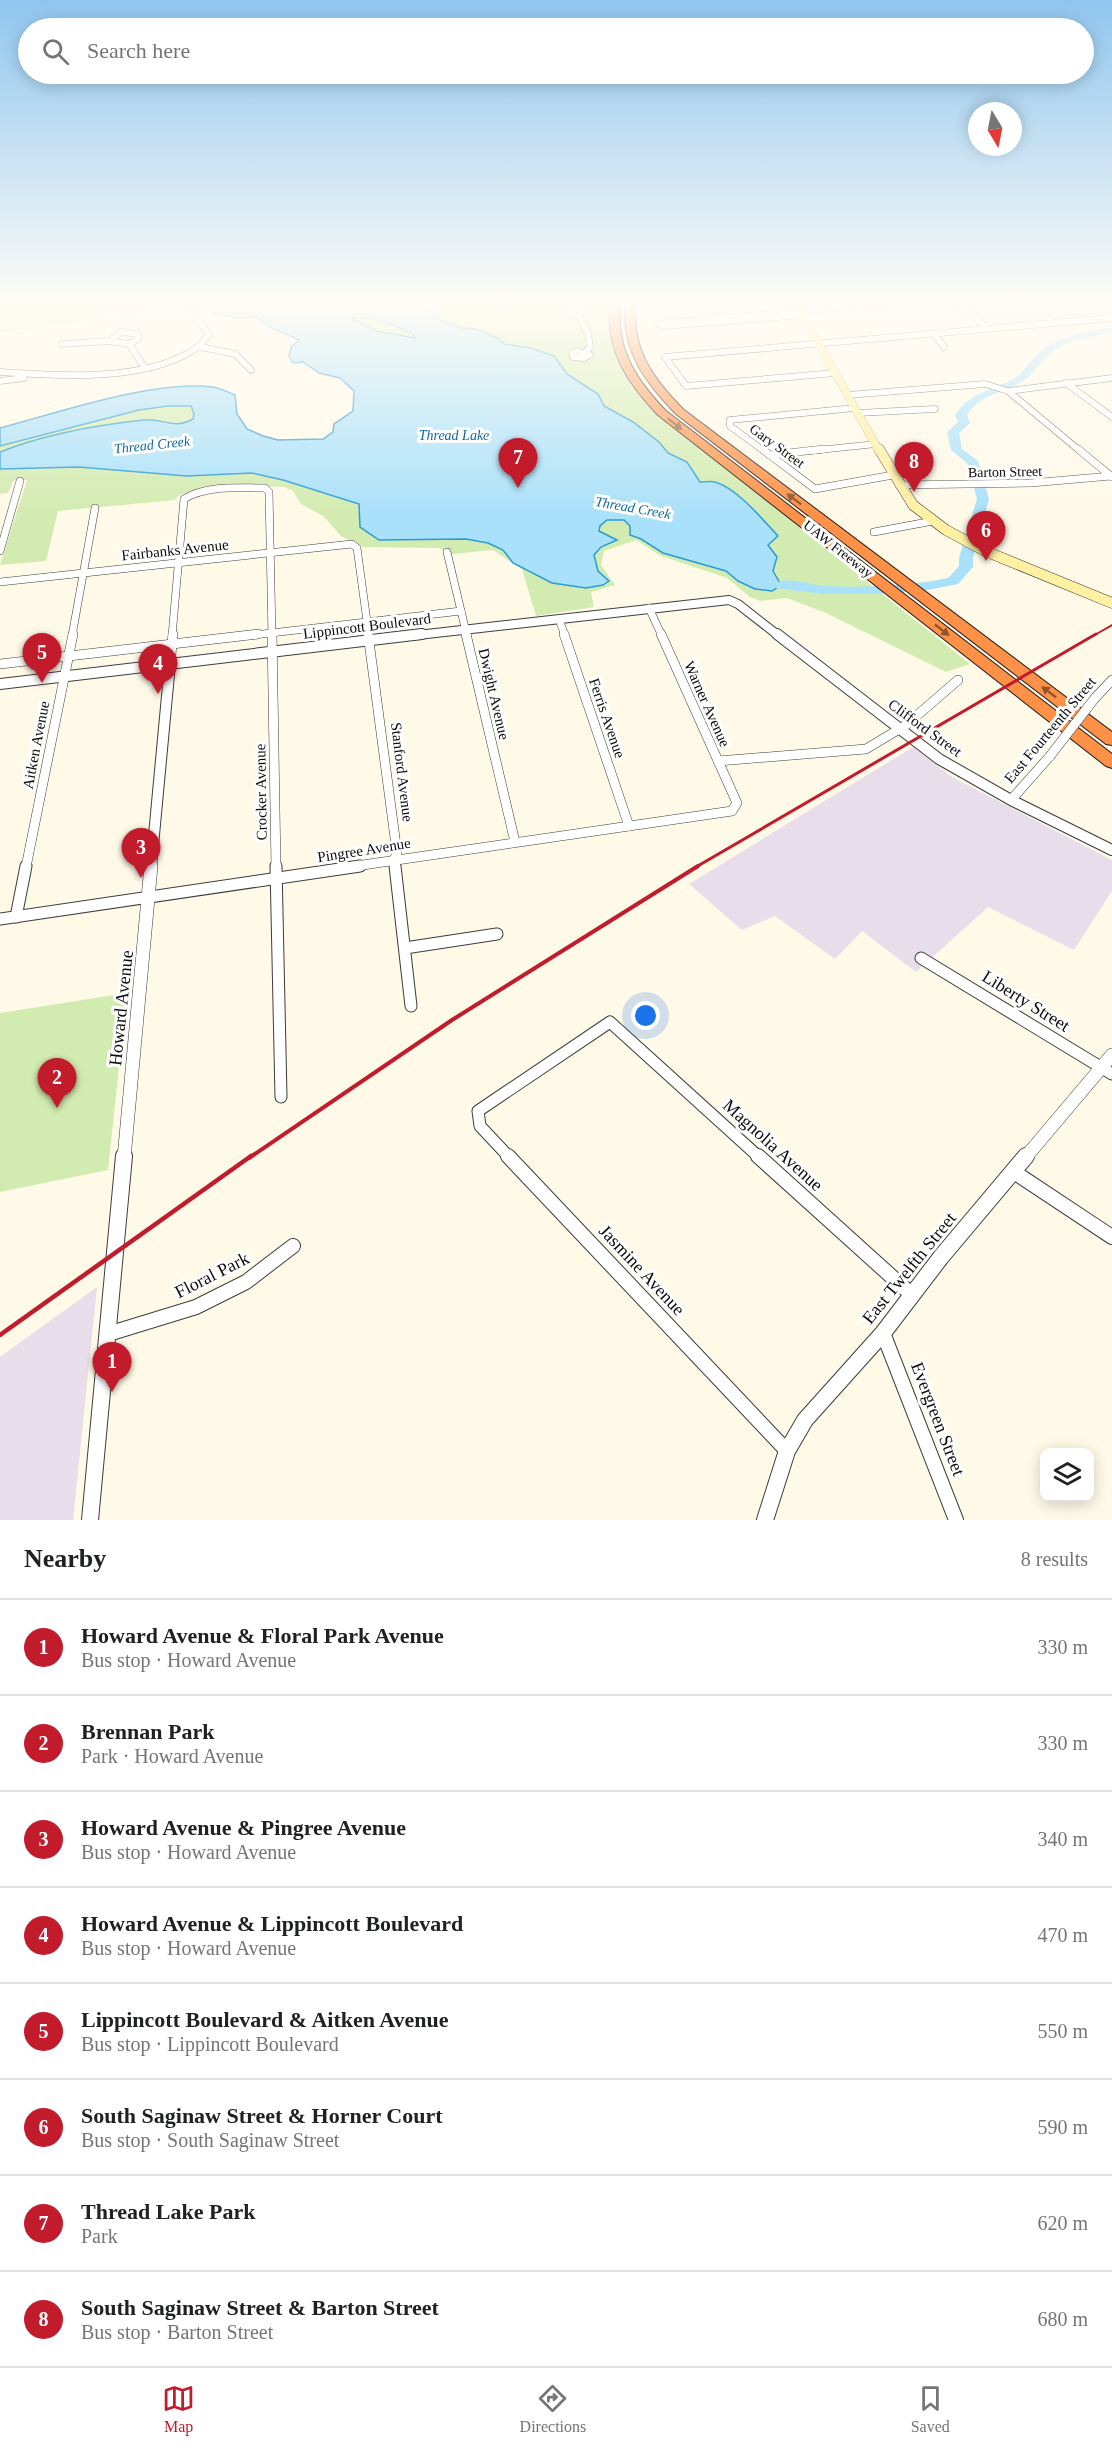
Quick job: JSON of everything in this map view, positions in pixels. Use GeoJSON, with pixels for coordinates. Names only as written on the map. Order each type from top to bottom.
{"type":"FeatureCollection","features":[{"type":"Feature","properties":{"kind":"highway","name":"UAW Freeway"},"geometry":{"type":"LineString","coordinates":[[630,373],[652,403],[683,430],[1112,738]]}},
{"type":"Feature","properties":{"kind":"highway","name":"UAW Freeway"},"geometry":{"type":"LineString","coordinates":[[647,373],[668,399],[691,421],[902,589],[1043,709],[1112,762]]}},
{"type":"Feature","properties":{"kind":"highway"},"geometry":{"type":"LineString","coordinates":[[1043,709],[1112,769]]}},
{"type":"Feature","properties":{"kind":"main road"},"geometry":{"type":"LineString","coordinates":[[835,373],[893,475],[913,505],[959,538],[985,551],[1112,603]]}},
{"type":"Feature","properties":{"kind":"street"},"geometry":{"type":"LineString","coordinates":[[11,373],[45,376]]}},
{"type":"Feature","properties":{"kind":"street"},"geometry":{"type":"LineString","coordinates":[[0,381],[103,373]]}},
{"type":"Feature","properties":{"kind":"street"},"geometry":{"type":"LineString","coordinates":[[677,373],[686,386],[835,373]]}},
{"type":"Feature","properties":{"kind":"street"},"geometry":{"type":"LineString","coordinates":[[1008,391],[1112,378]]}},
{"type":"Feature","properties":{"kind":"street"},"geometry":{"type":"LineString","coordinates":[[1066,383],[1110,414]]}},
{"type":"Feature","properties":{"kind":"street"},"geometry":{"type":"LineString","coordinates":[[848,395],[975,385],[998,386],[1008,391],[1111,476]]}},
{"type":"Feature","properties":{"kind":"street"},"geometry":{"type":"LineString","coordinates":[[856,410],[935,409]]}},
{"type":"Feature","properties":{"kind":"street","name":"Gary Street"},"geometry":{"type":"LineString","coordinates":[[856,410],[730,420],[730,426],[815,489],[893,475]]}},
{"type":"Feature","properties":{"kind":"street"},"geometry":{"type":"LineString","coordinates":[[770,455],[876,444]]}},
{"type":"Feature","properties":{"kind":"street","name":"Barton Street"},"geometry":{"type":"LineString","coordinates":[[899,485],[1061,483],[1111,476]]}},
{"type":"Feature","properties":{"kind":"street"},"geometry":{"type":"LineString","coordinates":[[0,551],[21,481]]}},
{"type":"Feature","properties":{"kind":"street","name":"Crocker Avenue"},"geometry":{"type":"LineString","coordinates":[[184,499],[190,495],[209,491],[265,488],[269,492],[281,1097]]}},
{"type":"Feature","properties":{"kind":"street","name":"Howard Avenue"},"geometry":{"type":"LineString","coordinates":[[90,1520],[150,897],[184,499]]}},
{"type":"Feature","properties":{"kind":"street","name":"Aitken Avenue"},"geometry":{"type":"LineString","coordinates":[[16,917],[85,573],[95,508]]}},
{"type":"Feature","properties":{"kind":"street"},"geometry":{"type":"LineString","coordinates":[[874,532],[933,521]]}},
{"type":"Feature","properties":{"kind":"street","name":"Fairbanks Avenue"},"geometry":{"type":"LineString","coordinates":[[0,582],[352,544]]}},
{"type":"Feature","properties":{"kind":"street","name":"Stanford Avenue"},"geometry":{"type":"LineString","coordinates":[[352,544],[357,548],[368,622],[397,853],[394,860],[411,1006]]}},
{"type":"Feature","properties":{"kind":"street","name":"Dwight Avenue"},"geometry":{"type":"LineString","coordinates":[[447,552],[515,842]]}},
{"type":"Feature","properties":{"kind":"street","name":"Lippincott Boulevard"},"geometry":{"type":"LineString","coordinates":[[0,684],[708,601],[729,600],[738,604]]}},
{"type":"Feature","properties":{"kind":"street","name":"Clifford Street"},"geometry":{"type":"LineString","coordinates":[[738,604],[939,759],[1011,800],[1112,850]]}},
{"type":"Feature","properties":{"kind":"street","name":"Warner Avenue"},"geometry":{"type":"LineString","coordinates":[[649,608],[737,803],[732,811]]}},
{"type":"Feature","properties":{"kind":"street","name":"Lippincott Boulevard"},"geometry":{"type":"LineString","coordinates":[[0,664],[461,611]]}},
{"type":"Feature","properties":{"kind":"street","name":"Ferris Avenue"},"geometry":{"type":"LineString","coordinates":[[559,619],[629,826]]}},
{"type":"Feature","properties":{"kind":"street"},"geometry":{"type":"LineString","coordinates":[[718,761],[866,749],[900,728],[958,680]]}},
{"type":"Feature","properties":{"kind":"street","name":"East Fourteenth Street"},"geometry":{"type":"LineString","coordinates":[[1011,800],[1112,680]]}},
{"type":"Feature","properties":{"kind":"street","name":"Pingree Avenue"},"geometry":{"type":"LineString","coordinates":[[0,919],[732,811]]}},
{"type":"Feature","properties":{"kind":"street"},"geometry":{"type":"LineString","coordinates":[[405,948],[497,934]]}},
{"type":"Feature","properties":{"kind":"street","name":"Liberty Street"},"geometry":{"type":"LineString","coordinates":[[921,958],[1107,1071]]}},
{"type":"Feature","properties":{"kind":"street","name":"Magnolia Avenue"},"geometry":{"type":"LineString","coordinates":[[478,1111],[610,1022],[912,1295]]}},
{"type":"Feature","properties":{"kind":"street","name":"East Twelfth Street"},"geometry":{"type":"LineString","coordinates":[[765,1520],[787,1451],[805,1420],[883,1333],[941,1257],[1014,1172],[1107,1071],[1112,1055]]}},
{"type":"Feature","properties":{"kind":"street","name":"Jasmine Avenue"},"geometry":{"type":"LineString","coordinates":[[478,1111],[480,1126],[787,1451]]}},
{"type":"Feature","properties":{"kind":"street"},"geometry":{"type":"LineString","coordinates":[[1014,1172],[1112,1237]]}},
{"type":"Feature","properties":{"kind":"street","name":"Floral Park"},"geometry":{"type":"LineString","coordinates":[[108,1334],[196,1307],[246,1282],[293,1246]]}},
{"type":"Feature","properties":{"kind":"street","name":"Evergreen Street"},"geometry":{"type":"LineString","coordinates":[[883,1333],[956,1520]]}},
{"type":"Feature","properties":{"kind":"shaded area"},"geometry":{"type":"Polygon","coordinates":[[[913,747],[952,777],[1112,860],[1112,891],[1074,950],[988,907],[916,972],[862,931],[835,959],[775,916],[742,930],[689,884],[913,747]]]}},
{"type":"Feature","properties":{"kind":"shaded area"},"geometry":{"type":"Polygon","coordinates":[[[97,1287],[73,1520],[0,1520],[0,1357],[97,1287]]]}},
{"type":"Feature","properties":{"kind":"green space","name":"Thread Lake"},"geometry":{"type":"Polygon","coordinates":[[[319,373],[624,373],[651,409],[970,664],[946,672],[826,613],[787,598],[760,601],[750,597],[727,578],[661,556],[636,540],[604,551],[601,565],[615,585],[591,592],[594,607],[536,616],[522,569],[493,550],[453,554],[438,548],[363,547],[341,536],[323,516],[301,504],[293,491],[284,487],[263,486],[193,491],[179,495],[175,500],[58,511],[46,561],[0,565],[27,480],[13,481],[8,493],[0,494],[0,428],[106,399],[163,388],[189,386],[216,388],[235,395],[237,414],[247,429],[263,436],[278,440],[323,439],[333,432],[334,424],[353,411],[354,391],[340,378],[319,373]]]}},
{"type":"Feature","properties":{"kind":"green space"},"geometry":{"type":"Polygon","coordinates":[[[127,993],[108,1170],[0,1192],[0,1013],[127,993]]]}},
{"type":"Feature","properties":{"kind":"water","name":"Thread Lake"},"geometry":{"type":"Polygon","coordinates":[[[319,373],[566,373],[598,394],[604,406],[633,422],[659,442],[668,453],[687,462],[700,482],[723,485],[757,513],[778,536],[768,545],[777,557],[773,571],[781,585],[772,591],[755,589],[738,581],[726,571],[663,553],[630,535],[630,526],[624,520],[607,520],[600,526],[599,531],[617,540],[601,547],[594,555],[598,571],[609,581],[603,585],[586,588],[552,583],[513,563],[503,550],[488,543],[466,539],[379,540],[360,527],[359,504],[283,480],[252,473],[187,476],[79,467],[0,469],[0,452],[53,435],[126,422],[151,420],[180,424],[193,419],[191,406],[139,410],[0,446],[0,428],[106,399],[162,388],[189,386],[218,388],[235,395],[237,414],[247,429],[278,440],[323,439],[333,432],[334,424],[353,411],[354,391],[340,378],[319,373]]]}},
{"type":"Feature","properties":{"kind":"waterway","name":"Thread Creek"},"geometry":{"type":"LineString","coordinates":[[781,585],[823,590],[875,590],[927,586],[953,581],[966,567],[966,558],[983,499],[972,461],[957,450],[953,432],[964,423],[961,415],[966,407],[978,397],[1010,384],[1026,373]]}},
{"type":"Feature","properties":{"kind":"railway"},"geometry":{"type":"LineString","coordinates":[[1093,636],[1112,625]]}},
{"type":"Feature","properties":{"kind":"railway"},"geometry":{"type":"LineString","coordinates":[[696,867],[1096,634]]}},
{"type":"Feature","properties":{"kind":"railway"},"geometry":{"type":"LineString","coordinates":[[249,1158],[452,1020],[698,866]]}},
{"type":"Feature","properties":{"kind":"railway"},"geometry":{"type":"LineString","coordinates":[[0,1335],[251,1156]]}},
{"type":"Feature","properties":{"kind":"place","name":"Thread Lake Park"},"geometry":{"type":"Point","coordinates":[518,488]}},
{"type":"Feature","properties":{"kind":"place","name":"South Saginaw Street & Barton Street"},"geometry":{"type":"Point","coordinates":[914,492]}},
{"type":"Feature","properties":{"kind":"place","name":"South Saginaw Street & Horner Court"},"geometry":{"type":"Point","coordinates":[986,561]}},
{"type":"Feature","properties":{"kind":"place","name":"Lippincott Boulevard & Aitken Avenue"},"geometry":{"type":"Point","coordinates":[42,683]}},
{"type":"Feature","properties":{"kind":"place","name":"Howard Avenue & Lippincott Boulevard"},"geometry":{"type":"Point","coordinates":[158,694]}},
{"type":"Feature","properties":{"kind":"place","name":"Howard Avenue & Pingree Avenue"},"geometry":{"type":"Point","coordinates":[141,878]}},
{"type":"Feature","properties":{"kind":"place","name":"Brennan Park"},"geometry":{"type":"Point","coordinates":[57,1108]}},
{"type":"Feature","properties":{"kind":"place","name":"Howard Avenue & Floral Park Avenue"},"geometry":{"type":"Point","coordinates":[112,1392]}}]}
